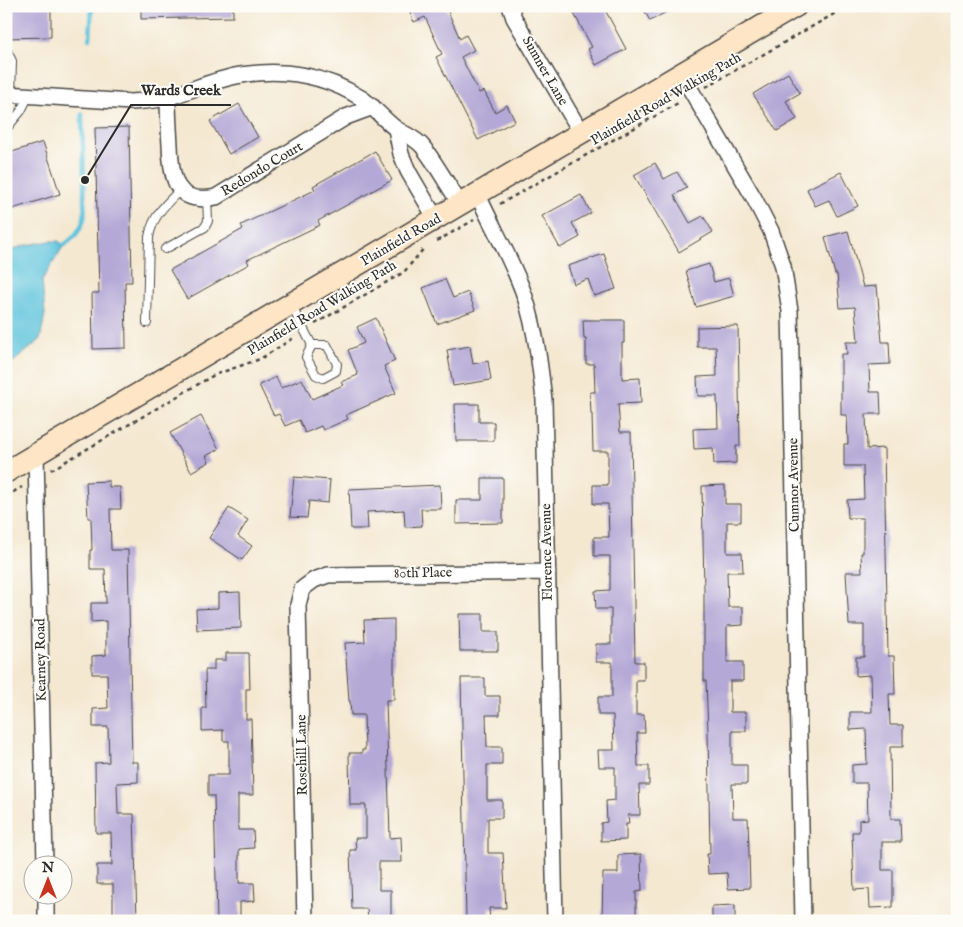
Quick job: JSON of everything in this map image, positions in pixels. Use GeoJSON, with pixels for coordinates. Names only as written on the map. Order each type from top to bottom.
{"type":"FeatureCollection","features":[{"type":"Feature","properties":{"kind":"main road","name":"Plainfield Road"},"geometry":{"type":"LineString","coordinates":[[6,472],[436,219],[475,204],[582,134],[796,6]]}},
{"type":"Feature","properties":{"kind":"street","name":"Sumner Lane"},"geometry":{"type":"LineString","coordinates":[[510,6],[514,18],[582,134]]}},
{"type":"Feature","properties":{"kind":"street","name":"Florence Avenue"},"geometry":{"type":"LineString","coordinates":[[9,94],[131,102],[150,101],[168,97],[240,75],[265,72],[291,73],[316,78],[340,86],[362,99],[396,128],[412,137],[475,204],[514,268],[525,297],[540,359],[544,400],[555,921]]}},
{"type":"Feature","properties":{"kind":"street","name":"Cumnor Avenue"},"geometry":{"type":"LineString","coordinates":[[682,75],[754,198],[771,232],[783,266],[788,292],[804,921]]}},
{"type":"Feature","properties":{"kind":"street"},"geometry":{"type":"LineString","coordinates":[[168,97],[170,162],[174,182],[180,190]]}},
{"type":"Feature","properties":{"kind":"street","name":"Redondo Court"},"geometry":{"type":"LineString","coordinates":[[180,190],[192,197],[207,199],[216,197],[346,118],[373,108]]}},
{"type":"Feature","properties":{"kind":"street"},"geometry":{"type":"LineString","coordinates":[[396,128],[401,154],[408,171],[436,219]]}},
{"type":"Feature","properties":{"kind":"street","name":"Kearney Road"},"geometry":{"type":"LineString","coordinates":[[36,454],[45,854]]}},
{"type":"Feature","properties":{"kind":"street","name":"80th Place"},"geometry":{"type":"LineString","coordinates":[[302,589],[314,580],[328,575],[548,572]]}},
{"type":"Feature","properties":{"kind":"street","name":"Rosehill Lane"},"geometry":{"type":"LineString","coordinates":[[302,589],[298,604],[305,921]]}},
{"type":"Feature","properties":{"kind":"street"},"geometry":{"type":"LineString","coordinates":[[46,904],[46,921]]}},
{"type":"Feature","properties":{"kind":"lane"},"geometry":{"type":"LineString","coordinates":[[6,49],[12,61],[9,94]]}},
{"type":"Feature","properties":{"kind":"lane"},"geometry":{"type":"LineString","coordinates":[[6,129],[20,111],[29,95]]}},
{"type":"Feature","properties":{"kind":"lane"},"geometry":{"type":"LineString","coordinates":[[147,323],[148,237],[151,225],[160,211],[180,190]]}},
{"type":"Feature","properties":{"kind":"lane"},"geometry":{"type":"LineString","coordinates":[[166,249],[205,227],[208,221],[207,199]]}},
{"type":"Feature","properties":{"kind":"lane"},"geometry":{"type":"LineString","coordinates":[[291,305],[312,345]]}},
{"type":"Feature","properties":{"kind":"lane"},"geometry":{"type":"LineString","coordinates":[[312,345],[327,345],[337,364],[336,371],[323,378],[316,375],[306,357],[312,345]]}},
{"type":"Feature","properties":{"kind":"path","name":"Plainfield Road Walking Path"},"geometry":{"type":"LineString","coordinates":[[6,496],[214,375],[260,359],[305,330],[404,272],[425,247],[461,229],[475,204],[693,95],[848,6]]}},
{"type":"Feature","properties":{"kind":"water"},"geometry":{"type":"Polygon","coordinates":[[[58,241],[64,245],[42,281],[45,314],[40,340],[6,368],[6,253],[26,245],[58,241]]]}},
{"type":"Feature","properties":{"kind":"building"},"geometry":{"type":"Polygon","coordinates":[[[6,6],[51,6],[51,37],[6,38],[6,6]]]}},
{"type":"Feature","properties":{"kind":"building"},"geometry":{"type":"Polygon","coordinates":[[[141,6],[233,6],[233,17],[141,19],[141,6]]]}},
{"type":"Feature","properties":{"kind":"building"},"geometry":{"type":"Polygon","coordinates":[[[407,6],[448,6],[446,7],[460,39],[466,35],[474,50],[461,57],[479,93],[484,91],[495,112],[507,105],[515,121],[478,140],[436,57],[442,54],[425,17],[414,22],[407,6]]]}},
{"type":"Feature","properties":{"kind":"building"},"geometry":{"type":"Polygon","coordinates":[[[580,6],[603,6],[626,49],[596,65],[588,49],[592,47],[572,10],[580,6]]]}},
{"type":"Feature","properties":{"kind":"building"},"geometry":{"type":"Polygon","coordinates":[[[642,6],[677,6],[650,21],[642,6]]]}},
{"type":"Feature","properties":{"kind":"building"},"geometry":{"type":"Polygon","coordinates":[[[788,73],[800,93],[786,101],[797,119],[777,131],[753,94],[788,73]]]}},
{"type":"Feature","properties":{"kind":"building"},"geometry":{"type":"Polygon","coordinates":[[[239,104],[258,137],[229,154],[210,121],[239,104]]]}},
{"type":"Feature","properties":{"kind":"building"},"geometry":{"type":"Polygon","coordinates":[[[129,127],[132,282],[125,282],[126,348],[93,349],[92,293],[99,293],[95,128],[129,127]]]}},
{"type":"Feature","properties":{"kind":"building"},"geometry":{"type":"Polygon","coordinates":[[[43,142],[60,194],[6,211],[6,154],[43,142]]]}},
{"type":"Feature","properties":{"kind":"building"},"geometry":{"type":"Polygon","coordinates":[[[375,151],[392,180],[318,221],[320,225],[247,260],[249,264],[187,299],[170,270],[243,229],[241,225],[315,190],[313,186],[375,151]]]}},
{"type":"Feature","properties":{"kind":"building"},"geometry":{"type":"Polygon","coordinates":[[[655,163],[664,179],[677,172],[687,188],[674,195],[690,223],[703,216],[713,232],[679,252],[634,175],[655,163]]]}},
{"type":"Feature","properties":{"kind":"building"},"geometry":{"type":"Polygon","coordinates":[[[841,172],[858,206],[837,216],[829,200],[815,206],[807,189],[841,172]]]}},
{"type":"Feature","properties":{"kind":"building"},"geometry":{"type":"Polygon","coordinates":[[[581,195],[591,213],[572,223],[580,237],[560,248],[542,216],[581,195]]]}},
{"type":"Feature","properties":{"kind":"building"},"geometry":{"type":"Polygon","coordinates":[[[848,231],[863,287],[877,286],[882,342],[889,342],[890,364],[869,365],[870,392],[880,392],[881,414],[866,414],[867,449],[884,448],[888,656],[894,656],[895,694],[889,694],[890,725],[903,725],[903,747],[890,747],[891,819],[900,819],[901,842],[882,842],[882,870],[893,870],[893,907],[870,908],[869,889],[854,890],[852,832],[859,832],[859,820],[868,819],[867,783],[852,783],[852,765],[867,764],[866,729],[850,730],[850,712],[872,712],[871,675],[856,676],[856,657],[864,657],[864,625],[849,625],[846,572],[862,572],[863,518],[848,518],[847,500],[864,499],[863,466],[844,466],[844,444],[848,444],[847,415],[841,415],[841,354],[847,354],[846,342],[858,342],[855,307],[840,308],[837,274],[835,274],[825,237],[848,231]]]}},
{"type":"Feature","properties":{"kind":"building"},"geometry":{"type":"Polygon","coordinates":[[[604,254],[616,289],[594,296],[588,279],[574,284],[568,266],[604,254]]]}},
{"type":"Feature","properties":{"kind":"building"},"geometry":{"type":"Polygon","coordinates":[[[709,264],[714,282],[729,278],[734,296],[696,307],[686,271],[709,264]]]}},
{"type":"Feature","properties":{"kind":"building"},"geometry":{"type":"Polygon","coordinates":[[[445,279],[453,298],[468,292],[475,310],[437,324],[423,288],[445,279]]]}},
{"type":"Feature","properties":{"kind":"building"},"geometry":{"type":"Polygon","coordinates":[[[376,318],[395,361],[384,366],[396,393],[346,415],[348,419],[323,430],[321,426],[305,433],[299,420],[285,426],[279,414],[274,416],[259,385],[276,377],[281,388],[302,379],[312,399],[343,385],[341,382],[358,375],[348,350],[364,343],[357,327],[376,318]]]}},
{"type":"Feature","properties":{"kind":"building"},"geometry":{"type":"Polygon","coordinates":[[[583,320],[624,320],[622,379],[640,378],[641,403],[618,404],[620,432],[631,432],[635,662],[644,662],[644,680],[636,680],[636,715],[644,715],[645,733],[637,733],[638,766],[649,766],[649,785],[639,785],[640,815],[628,815],[629,824],[626,824],[626,840],[601,841],[601,823],[607,822],[606,801],[615,800],[615,767],[599,767],[598,750],[614,750],[613,715],[598,715],[598,697],[612,697],[612,662],[596,662],[596,644],[611,644],[611,609],[596,609],[595,591],[610,590],[610,556],[594,556],[594,537],[609,537],[608,504],[593,504],[593,485],[608,485],[608,451],[593,451],[590,392],[595,392],[594,364],[586,364],[586,339],[584,339],[583,320]]]}},
{"type":"Feature","properties":{"kind":"building"},"geometry":{"type":"Polygon","coordinates":[[[738,326],[740,446],[736,446],[736,463],[714,464],[713,448],[694,449],[693,429],[718,428],[717,396],[698,396],[697,377],[717,376],[716,347],[697,347],[697,327],[738,326]]]}},
{"type":"Feature","properties":{"kind":"building"},"geometry":{"type":"Polygon","coordinates":[[[470,346],[473,364],[488,361],[491,380],[453,386],[447,350],[470,346]]]}},
{"type":"Feature","properties":{"kind":"building"},"geometry":{"type":"Polygon","coordinates":[[[455,404],[479,404],[479,422],[494,422],[494,441],[456,441],[455,404]]]}},
{"type":"Feature","properties":{"kind":"building"},"geometry":{"type":"Polygon","coordinates":[[[201,416],[219,449],[206,456],[209,462],[191,472],[170,433],[201,416]]]}},
{"type":"Feature","properties":{"kind":"building"},"geometry":{"type":"Polygon","coordinates":[[[294,477],[330,480],[328,503],[309,501],[307,518],[290,517],[294,477]]]}},
{"type":"Feature","properties":{"kind":"building"},"geometry":{"type":"Polygon","coordinates":[[[482,478],[503,478],[503,523],[456,524],[456,500],[482,500],[482,478]]]}},
{"type":"Feature","properties":{"kind":"building"},"geometry":{"type":"Polygon","coordinates":[[[109,481],[109,487],[120,487],[121,509],[110,509],[111,550],[128,550],[132,762],[138,762],[138,782],[117,783],[118,814],[134,814],[137,921],[113,921],[113,884],[97,884],[97,865],[112,865],[111,833],[96,833],[95,763],[109,762],[108,727],[93,727],[93,709],[108,708],[107,674],[92,674],[92,656],[106,655],[106,621],[91,622],[91,603],[106,603],[105,569],[90,569],[90,550],[92,550],[91,518],[88,518],[86,482],[109,481]]]}},
{"type":"Feature","properties":{"kind":"building"},"geometry":{"type":"Polygon","coordinates":[[[440,485],[441,509],[421,509],[422,526],[405,527],[404,510],[367,512],[368,529],[351,529],[349,489],[440,485]]]}},
{"type":"Feature","properties":{"kind":"building"},"geometry":{"type":"Polygon","coordinates":[[[725,485],[725,504],[741,504],[741,522],[727,522],[727,553],[742,553],[743,572],[727,572],[728,607],[743,607],[743,625],[727,626],[727,662],[743,662],[743,681],[730,681],[730,712],[746,712],[746,731],[732,731],[732,765],[747,765],[747,784],[732,784],[733,818],[748,818],[750,888],[728,889],[727,873],[708,874],[707,854],[710,854],[708,731],[706,681],[704,681],[702,486],[725,485]]]}},
{"type":"Feature","properties":{"kind":"building"},"geometry":{"type":"Polygon","coordinates":[[[229,508],[248,520],[238,536],[252,546],[242,560],[209,538],[229,508]]]}},
{"type":"Feature","properties":{"kind":"building"},"geometry":{"type":"Polygon","coordinates":[[[240,592],[241,628],[197,630],[196,609],[218,608],[218,593],[240,592]]]}},
{"type":"Feature","properties":{"kind":"building"},"geometry":{"type":"Polygon","coordinates":[[[459,614],[483,614],[483,632],[498,632],[498,651],[460,651],[459,614]]]}},
{"type":"Feature","properties":{"kind":"building"},"geometry":{"type":"Polygon","coordinates":[[[394,619],[394,700],[386,700],[390,838],[401,837],[402,862],[379,862],[379,890],[391,890],[391,921],[368,921],[367,909],[352,909],[350,850],[356,850],[355,838],[366,838],[366,805],[350,805],[349,753],[362,753],[362,750],[365,750],[364,715],[351,715],[345,643],[365,642],[364,620],[394,619]]]}},
{"type":"Feature","properties":{"kind":"building"},"geometry":{"type":"Polygon","coordinates":[[[226,653],[249,653],[250,689],[246,689],[246,719],[251,719],[253,795],[238,795],[238,830],[253,830],[254,848],[239,849],[239,883],[254,883],[255,901],[240,902],[240,921],[217,921],[214,796],[208,796],[208,775],[229,775],[229,741],[223,741],[223,730],[202,731],[202,708],[206,708],[205,670],[214,670],[214,660],[226,660],[226,653]]]}},
{"type":"Feature","properties":{"kind":"building"},"geometry":{"type":"Polygon","coordinates":[[[461,678],[485,678],[485,696],[500,696],[500,715],[486,715],[487,747],[502,747],[502,765],[487,765],[487,800],[502,800],[502,818],[488,818],[488,853],[503,853],[506,908],[489,908],[490,921],[466,921],[461,678]]]}},
{"type":"Feature","properties":{"kind":"building"},"geometry":{"type":"Polygon","coordinates":[[[641,854],[642,891],[636,892],[636,921],[602,921],[603,873],[618,873],[618,855],[641,854]]]}},
{"type":"Feature","properties":{"kind":"building"},"geometry":{"type":"Polygon","coordinates":[[[735,905],[735,921],[712,921],[712,906],[735,905]]]}},
{"type":"Feature","properties":{"kind":"waterway"},"geometry":{"type":"LineString","coordinates":[[90,38],[92,6]]}},
{"type":"Feature","properties":{"kind":"waterway"},"geometry":{"type":"LineString","coordinates":[[64,245],[78,232],[84,216],[82,114]]}},
{"type":"Feature","properties":{"kind":"place","name":"Wards Creek"},"geometry":{"type":"Point","coordinates":[85,180]}}]}
